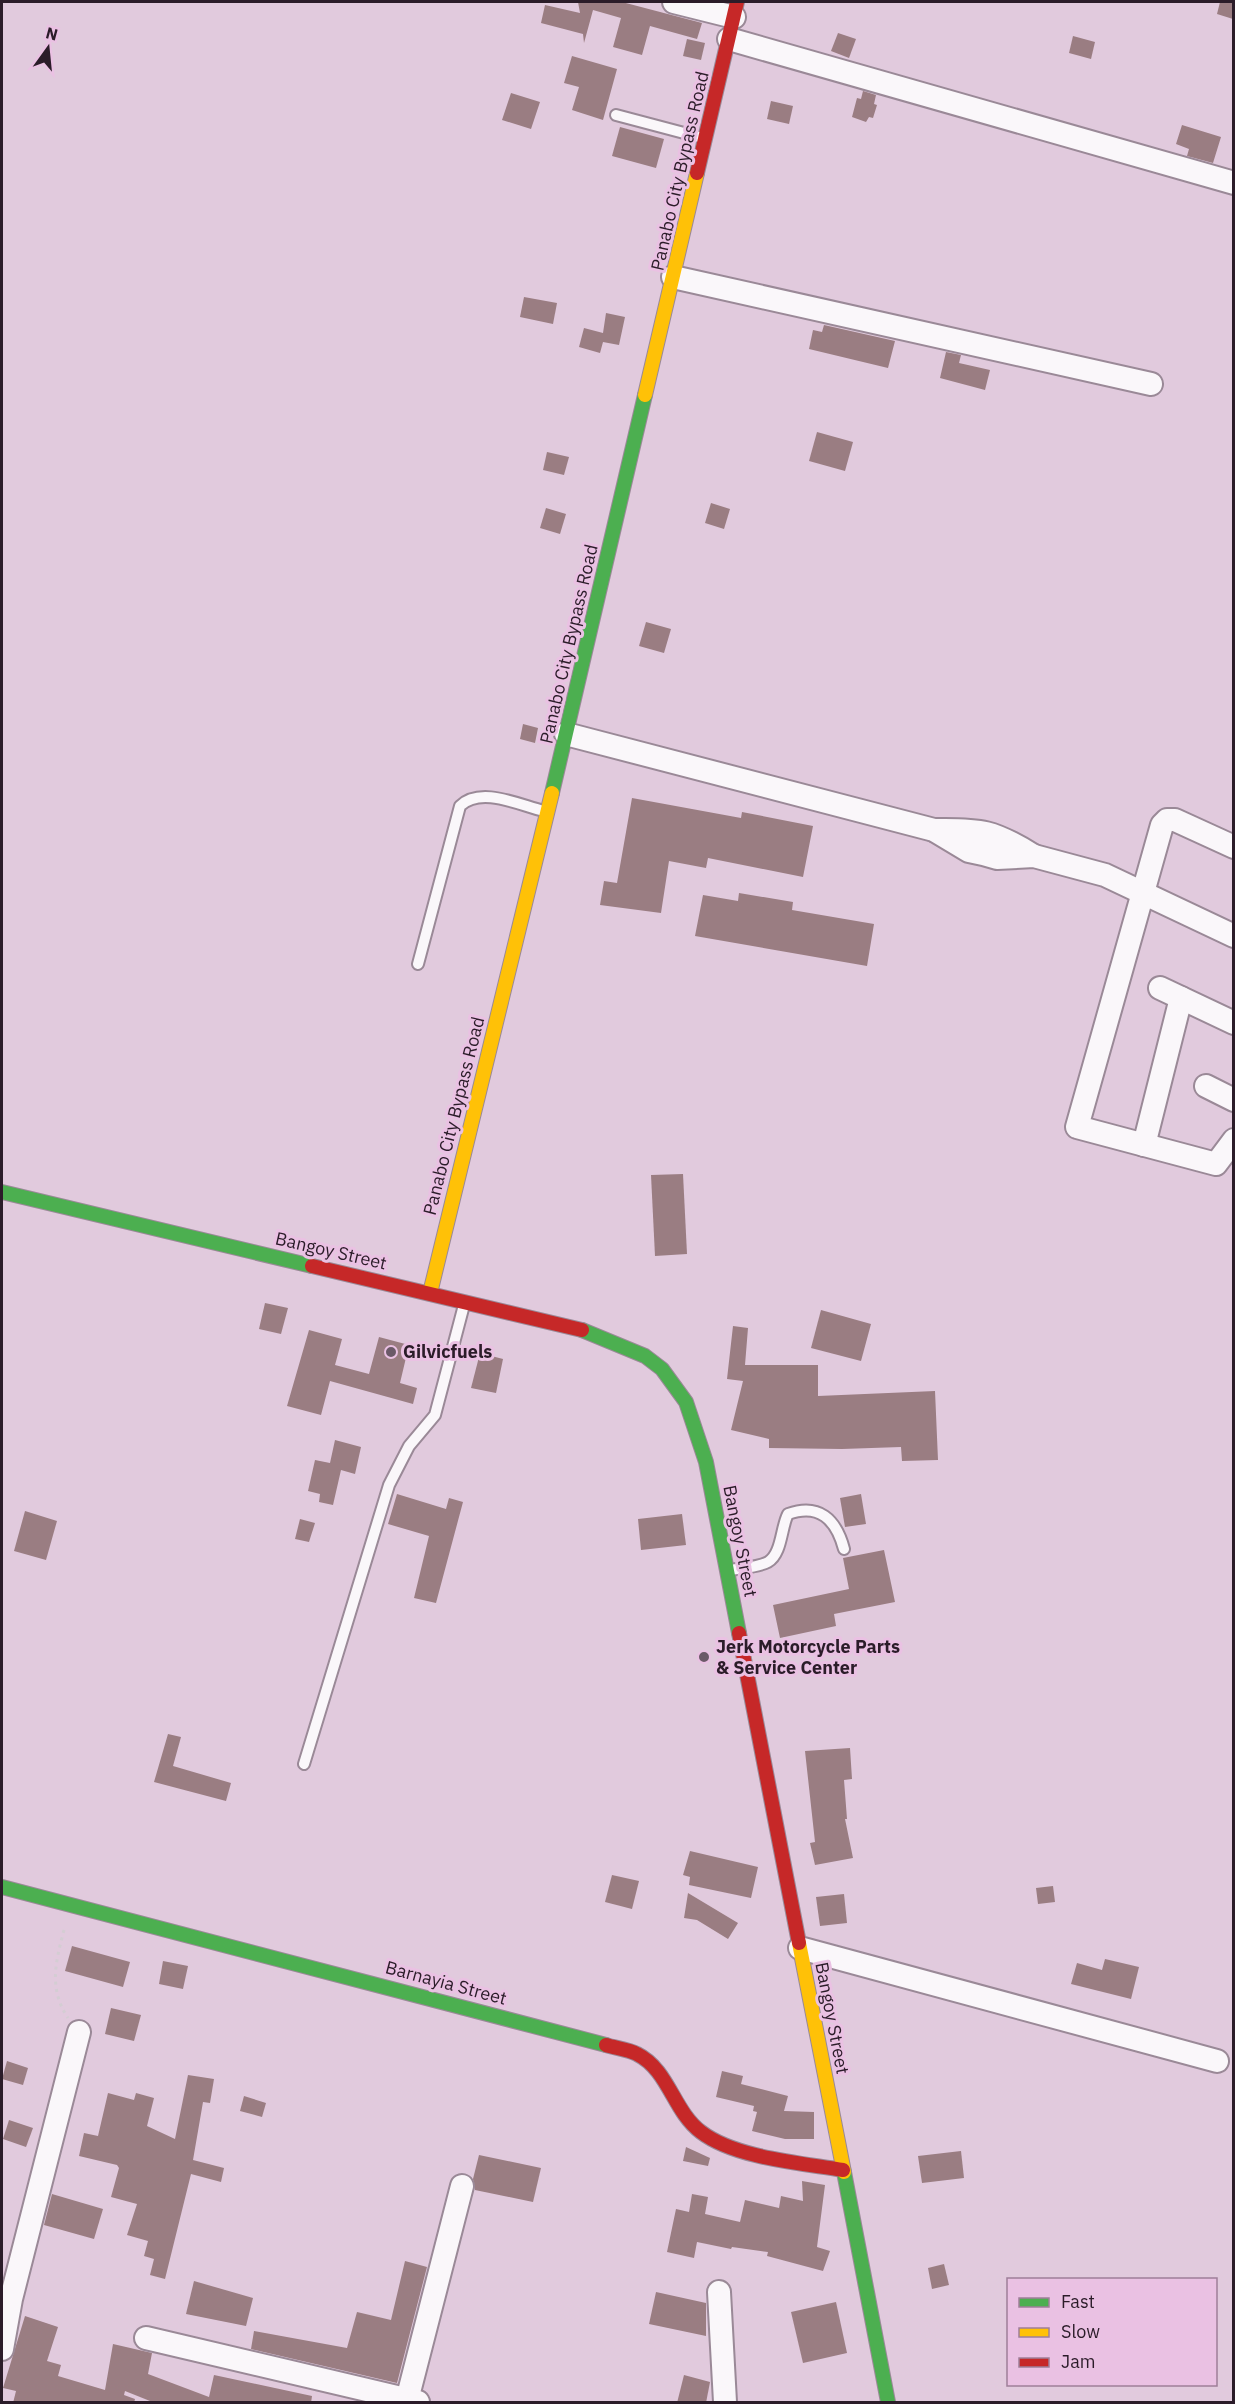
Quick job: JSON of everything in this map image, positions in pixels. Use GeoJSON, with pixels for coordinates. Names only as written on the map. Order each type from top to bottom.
{"type":"FeatureCollection","features":[{"type":"Feature","properties":{"kind":"street"},"geometry":{"type":"LineString","coordinates":[[674,2],[736,9]]}},
{"type":"Feature","properties":{"kind":"street","name":"Panabo City Bypass Road"},"geometry":{"type":"LineString","coordinates":[[429,1293],[566,734],[736,9]]}},
{"type":"Feature","properties":{"kind":"street"},"geometry":{"type":"LineString","coordinates":[[729,39],[1233,183]]}},
{"type":"Feature","properties":{"kind":"street"},"geometry":{"type":"LineString","coordinates":[[673,277],[1151,384]]}},
{"type":"Feature","properties":{"kind":"street"},"geometry":{"type":"LineString","coordinates":[[566,734],[934,830],[969,851],[997,858],[1034,856],[1100,873],[1233,936]]}},
{"type":"Feature","properties":{"kind":"street"},"geometry":{"type":"LineString","coordinates":[[1233,847],[1180,822],[1167,820],[1160,830],[1141,891],[1077,1127],[1216,1164],[1233,1140]]}},
{"type":"Feature","properties":{"kind":"street"},"geometry":{"type":"LineString","coordinates":[[1160,988],[1233,1023]]}},
{"type":"Feature","properties":{"kind":"street"},"geometry":{"type":"LineString","coordinates":[[1144,1145],[1182,998]]}},
{"type":"Feature","properties":{"kind":"street"},"geometry":{"type":"LineString","coordinates":[[1206,1086],[1233,1100]]}},
{"type":"Feature","properties":{"kind":"street","name":"Bangoy Street"},"geometry":{"type":"LineString","coordinates":[[2,1192],[585,1331],[646,1357],[663,1372],[691,1411],[700,1438],[728,1571],[888,2403]]}},
{"type":"Feature","properties":{"kind":"street","name":"Barnayia Street"},"geometry":{"type":"LineString","coordinates":[[2,1887],[636,2053],[650,2061],[668,2080],[686,2116],[700,2132],[733,2146],[843,2170]]}},
{"type":"Feature","properties":{"kind":"street"},"geometry":{"type":"LineString","coordinates":[[800,1948],[1216,2061]]}},
{"type":"Feature","properties":{"kind":"street"},"geometry":{"type":"LineString","coordinates":[[2,2349],[11,2299],[79,2032]]}},
{"type":"Feature","properties":{"kind":"street"},"geometry":{"type":"LineString","coordinates":[[146,2338],[402,2400],[462,2186]]}},
{"type":"Feature","properties":{"kind":"street"},"geometry":{"type":"LineString","coordinates":[[719,2292],[725,2403]]}},
{"type":"Feature","properties":{"kind":"lane"},"geometry":{"type":"LineString","coordinates":[[616,115],[706,138]]}},
{"type":"Feature","properties":{"kind":"lane"},"geometry":{"type":"LineString","coordinates":[[418,964],[460,806],[469,797],[482,795],[547,812]]}},
{"type":"Feature","properties":{"kind":"lane"},"geometry":{"type":"LineString","coordinates":[[304,1764],[389,1485],[409,1446],[435,1415],[464,1302]]}},
{"type":"Feature","properties":{"kind":"lane"},"geometry":{"type":"LineString","coordinates":[[728,1571],[768,1562],[775,1554],[782,1524],[788,1514],[800,1509],[820,1511],[830,1519],[844,1549]]}},
{"type":"Feature","properties":{"kind":"path"},"geometry":{"type":"LineString","coordinates":[[71,1905],[54,1967],[54,1981],[64,2012],[79,2032]]}},
{"type":"Feature","properties":{"kind":"building"},"geometry":{"type":"Polygon","coordinates":[[[578,2],[622,2],[702,23],[697,39],[650,26],[642,55],[613,47],[621,18],[593,10],[584,43],[583,34],[541,23],[545,5],[580,13],[578,2]]]}},
{"type":"Feature","properties":{"kind":"building"},"geometry":{"type":"Polygon","coordinates":[[[1220,2],[1233,2],[1233,19],[1217,14],[1220,2]]]}},
{"type":"Feature","properties":{"kind":"building"},"geometry":{"type":"Polygon","coordinates":[[[838,33],[856,39],[849,58],[831,51],[838,33]]]}},
{"type":"Feature","properties":{"kind":"building"},"geometry":{"type":"Polygon","coordinates":[[[1073,36],[1095,42],[1091,59],[1069,53],[1073,36]]]}},
{"type":"Feature","properties":{"kind":"building"},"geometry":{"type":"Polygon","coordinates":[[[687,39],[705,43],[701,60],[683,56],[687,39]]]}},
{"type":"Feature","properties":{"kind":"building"},"geometry":{"type":"Polygon","coordinates":[[[572,56],[617,69],[603,120],[572,110],[579,87],[564,83],[572,56]]]}},
{"type":"Feature","properties":{"kind":"building"},"geometry":{"type":"Polygon","coordinates":[[[863,91],[876,95],[874,104],[877,105],[873,118],[869,117],[866,122],[852,117],[857,98],[861,99],[863,91]]]}},
{"type":"Feature","properties":{"kind":"building"},"geometry":{"type":"Polygon","coordinates":[[[511,93],[540,102],[531,129],[502,120],[511,93]]]}},
{"type":"Feature","properties":{"kind":"building"},"geometry":{"type":"Polygon","coordinates":[[[771,101],[793,106],[789,124],[767,119],[771,101]]]}},
{"type":"Feature","properties":{"kind":"building"},"geometry":{"type":"Polygon","coordinates":[[[1182,125],[1221,137],[1213,163],[1187,156],[1189,149],[1176,144],[1182,125]]]}},
{"type":"Feature","properties":{"kind":"building"},"geometry":{"type":"Polygon","coordinates":[[[620,127],[664,139],[656,168],[612,156],[620,127]]]}},
{"type":"Feature","properties":{"kind":"building"},"geometry":{"type":"Polygon","coordinates":[[[524,297],[557,303],[553,324],[520,317],[524,297]]]}},
{"type":"Feature","properties":{"kind":"building"},"geometry":{"type":"Polygon","coordinates":[[[606,313],[625,317],[619,345],[603,342],[600,353],[579,347],[584,328],[603,333],[606,313]]]}},
{"type":"Feature","properties":{"kind":"building"},"geometry":{"type":"Polygon","coordinates":[[[824,325],[895,341],[888,368],[809,349],[813,330],[822,332],[824,325]]]}},
{"type":"Feature","properties":{"kind":"building"},"geometry":{"type":"Polygon","coordinates":[[[946,352],[961,355],[959,363],[990,370],[985,390],[940,378],[946,352]]]}},
{"type":"Feature","properties":{"kind":"building"},"geometry":{"type":"Polygon","coordinates":[[[817,432],[853,442],[845,471],[809,461],[817,432]]]}},
{"type":"Feature","properties":{"kind":"building"},"geometry":{"type":"Polygon","coordinates":[[[547,452],[569,457],[564,475],[543,470],[547,452]]]}},
{"type":"Feature","properties":{"kind":"building"},"geometry":{"type":"Polygon","coordinates":[[[711,503],[730,509],[724,529],[705,523],[711,503]]]}},
{"type":"Feature","properties":{"kind":"building"},"geometry":{"type":"Polygon","coordinates":[[[546,508],[566,514],[560,534],[540,528],[546,508]]]}},
{"type":"Feature","properties":{"kind":"building"},"geometry":{"type":"Polygon","coordinates":[[[646,622],[671,629],[664,653],[639,646],[646,622]]]}},
{"type":"Feature","properties":{"kind":"building"},"geometry":{"type":"Polygon","coordinates":[[[523,724],[538,728],[535,743],[520,739],[523,724]]]}},
{"type":"Feature","properties":{"kind":"building"},"geometry":{"type":"Polygon","coordinates":[[[632,798],[741,818],[742,812],[813,826],[803,877],[708,858],[706,868],[669,861],[661,913],[600,905],[604,881],[617,883],[632,798]]]}},
{"type":"Feature","properties":{"kind":"building"},"geometry":{"type":"Polygon","coordinates":[[[739,893],[793,902],[792,910],[874,924],[867,966],[695,936],[703,895],[738,901],[739,893]]]}},
{"type":"Feature","properties":{"kind":"building"},"geometry":{"type":"Polygon","coordinates":[[[683,1174],[687,1254],[655,1256],[651,1175],[683,1174]]]}},
{"type":"Feature","properties":{"kind":"building"},"geometry":{"type":"Polygon","coordinates":[[[265,1303],[288,1308],[281,1334],[259,1329],[265,1303]]]}},
{"type":"Feature","properties":{"kind":"building"},"geometry":{"type":"Polygon","coordinates":[[[821,1310],[871,1324],[861,1361],[811,1348],[821,1310]]]}},
{"type":"Feature","properties":{"kind":"building"},"geometry":{"type":"Polygon","coordinates":[[[733,1326],[748,1328],[745,1365],[818,1365],[818,1396],[935,1391],[938,1460],[902,1461],[901,1447],[769,1448],[769,1439],[731,1430],[743,1381],[727,1379],[733,1326]]]}},
{"type":"Feature","properties":{"kind":"building"},"geometry":{"type":"Polygon","coordinates":[[[309,1330],[342,1339],[335,1365],[369,1374],[379,1337],[409,1345],[400,1383],[417,1388],[413,1404],[330,1381],[321,1415],[287,1406],[309,1330]]]}},
{"type":"Feature","properties":{"kind":"building"},"geometry":{"type":"Polygon","coordinates":[[[480,1353],[503,1359],[496,1393],[471,1388],[480,1353]]]}},
{"type":"Feature","properties":{"kind":"building"},"geometry":{"type":"Polygon","coordinates":[[[335,1440],[361,1447],[355,1474],[341,1470],[333,1505],[319,1502],[320,1494],[308,1491],[315,1460],[330,1463],[335,1440]]]}},
{"type":"Feature","properties":{"kind":"building"},"geometry":{"type":"Polygon","coordinates":[[[397,1494],[446,1509],[449,1498],[463,1502],[436,1603],[414,1598],[429,1536],[388,1524],[397,1494]]]}},
{"type":"Feature","properties":{"kind":"building"},"geometry":{"type":"Polygon","coordinates":[[[861,1494],[866,1524],[845,1527],[840,1498],[861,1494]]]}},
{"type":"Feature","properties":{"kind":"building"},"geometry":{"type":"Polygon","coordinates":[[[25,1511],[57,1521],[46,1560],[14,1551],[25,1511]]]}},
{"type":"Feature","properties":{"kind":"building"},"geometry":{"type":"Polygon","coordinates":[[[682,1514],[686,1545],[641,1550],[638,1519],[682,1514]]]}},
{"type":"Feature","properties":{"kind":"building"},"geometry":{"type":"Polygon","coordinates":[[[300,1519],[315,1523],[309,1542],[295,1539],[300,1519]]]}},
{"type":"Feature","properties":{"kind":"building"},"geometry":{"type":"Polygon","coordinates":[[[884,1550],[895,1602],[834,1614],[836,1626],[780,1638],[773,1605],[849,1589],[843,1558],[884,1550]]]}},
{"type":"Feature","properties":{"kind":"building"},"geometry":{"type":"Polygon","coordinates":[[[168,1734],[181,1737],[173,1766],[231,1783],[226,1801],[154,1782],[168,1734]]]}},
{"type":"Feature","properties":{"kind":"building"},"geometry":{"type":"Polygon","coordinates":[[[850,1748],[852,1779],[844,1780],[847,1819],[845,1819],[853,1858],[815,1865],[810,1843],[815,1842],[805,1751],[850,1748]]]}},
{"type":"Feature","properties":{"kind":"building"},"geometry":{"type":"Polygon","coordinates":[[[690,1851],[758,1867],[751,1898],[689,1885],[690,1877],[683,1875],[690,1851]]]}},
{"type":"Feature","properties":{"kind":"building"},"geometry":{"type":"Polygon","coordinates":[[[612,1875],[639,1881],[632,1909],[605,1902],[612,1875]]]}},
{"type":"Feature","properties":{"kind":"building"},"geometry":{"type":"Polygon","coordinates":[[[1053,1886],[1055,1902],[1038,1904],[1036,1888],[1053,1886]]]}},
{"type":"Feature","properties":{"kind":"building"},"geometry":{"type":"Polygon","coordinates":[[[688,1893],[738,1923],[728,1939],[697,1920],[684,1918],[688,1893]]]}},
{"type":"Feature","properties":{"kind":"building"},"geometry":{"type":"Polygon","coordinates":[[[844,1894],[847,1923],[820,1926],[816,1897],[844,1894]]]}},
{"type":"Feature","properties":{"kind":"building"},"geometry":{"type":"Polygon","coordinates":[[[72,1946],[130,1962],[123,1987],[65,1971],[72,1946]]]}},
{"type":"Feature","properties":{"kind":"building"},"geometry":{"type":"Polygon","coordinates":[[[1105,1959],[1139,1967],[1131,1999],[1071,1984],[1077,1963],[1102,1970],[1105,1959]]]}},
{"type":"Feature","properties":{"kind":"building"},"geometry":{"type":"Polygon","coordinates":[[[163,1961],[188,1966],[183,1989],[159,1984],[163,1961]]]}},
{"type":"Feature","properties":{"kind":"building"},"geometry":{"type":"Polygon","coordinates":[[[111,2008],[141,2015],[134,2041],[105,2034],[111,2008]]]}},
{"type":"Feature","properties":{"kind":"building"},"geometry":{"type":"Polygon","coordinates":[[[7,2061],[28,2068],[23,2085],[2,2079],[7,2061]]]}},
{"type":"Feature","properties":{"kind":"building"},"geometry":{"type":"Polygon","coordinates":[[[722,2071],[743,2076],[741,2084],[788,2096],[784,2111],[814,2112],[814,2139],[785,2139],[752,2131],[757,2112],[753,2111],[754,2106],[716,2097],[722,2071]]]}},
{"type":"Feature","properties":{"kind":"building"},"geometry":{"type":"Polygon","coordinates":[[[188,2075],[214,2079],[210,2103],[203,2102],[193,2160],[224,2168],[221,2182],[191,2174],[165,2279],[150,2275],[154,2259],[144,2256],[148,2241],[127,2235],[137,2204],[111,2197],[119,2168],[117,2165],[79,2156],[84,2133],[98,2136],[108,2093],[134,2100],[136,2093],[154,2098],[147,2126],[175,2139],[188,2075]]]}},
{"type":"Feature","properties":{"kind":"building"},"geometry":{"type":"Polygon","coordinates":[[[244,2096],[266,2103],[262,2117],[240,2111],[244,2096]]]}},
{"type":"Feature","properties":{"kind":"building"},"geometry":{"type":"Polygon","coordinates":[[[9,2120],[33,2128],[26,2147],[3,2139],[9,2120]]]}},
{"type":"Feature","properties":{"kind":"building"},"geometry":{"type":"Polygon","coordinates":[[[686,2147],[710,2158],[708,2166],[683,2161],[686,2147]]]}},
{"type":"Feature","properties":{"kind":"building"},"geometry":{"type":"Polygon","coordinates":[[[961,2151],[964,2178],[922,2183],[918,2156],[961,2151]]]}},
{"type":"Feature","properties":{"kind":"building"},"geometry":{"type":"Polygon","coordinates":[[[479,2155],[541,2168],[533,2202],[475,2190],[473,2179],[479,2155]]]}},
{"type":"Feature","properties":{"kind":"building"},"geometry":{"type":"Polygon","coordinates":[[[802,2181],[825,2185],[817,2247],[830,2251],[823,2271],[767,2256],[768,2252],[732,2247],[731,2249],[697,2242],[694,2258],[667,2252],[676,2209],[689,2212],[692,2194],[708,2197],[705,2214],[740,2222],[745,2200],[779,2208],[781,2196],[803,2201],[802,2181]]]}},
{"type":"Feature","properties":{"kind":"building"},"geometry":{"type":"Polygon","coordinates":[[[52,2194],[103,2209],[94,2239],[44,2225],[52,2194]]]}},
{"type":"Feature","properties":{"kind":"building"},"geometry":{"type":"Polygon","coordinates":[[[405,2261],[427,2267],[397,2383],[251,2349],[254,2331],[347,2348],[357,2312],[391,2320],[405,2261]]]}},
{"type":"Feature","properties":{"kind":"building"},"geometry":{"type":"Polygon","coordinates":[[[944,2264],[949,2285],[932,2289],[928,2268],[944,2264]]]}},
{"type":"Feature","properties":{"kind":"building"},"geometry":{"type":"Polygon","coordinates":[[[194,2281],[253,2298],[246,2326],[186,2314],[194,2281]]]}},
{"type":"Feature","properties":{"kind":"building"},"geometry":{"type":"Polygon","coordinates":[[[656,2292],[706,2303],[706,2336],[649,2324],[656,2292]]]}},
{"type":"Feature","properties":{"kind":"building"},"geometry":{"type":"Polygon","coordinates":[[[836,2302],[847,2353],[803,2363],[791,2312],[836,2302]]]}},
{"type":"Feature","properties":{"kind":"building"},"geometry":{"type":"Polygon","coordinates":[[[25,2316],[58,2327],[47,2361],[61,2365],[58,2376],[105,2390],[113,2344],[152,2353],[148,2374],[209,2397],[214,2375],[312,2396],[311,2403],[155,2403],[125,2391],[124,2395],[135,2399],[134,2403],[13,2403],[16,2391],[3,2388],[25,2316]]]}},
{"type":"Feature","properties":{"kind":"building"},"geometry":{"type":"Polygon","coordinates":[[[684,2375],[710,2382],[706,2403],[677,2403],[684,2375]]]}},
{"type":"Feature","properties":{"kind":"traffic: fast"},"geometry":{"type":"LineString","coordinates":[[552,793],[645,395]]}},
{"type":"Feature","properties":{"kind":"traffic: fast"},"geometry":{"type":"LineString","coordinates":[[2,1192],[312,1266]]}},
{"type":"Feature","properties":{"kind":"traffic: fast"},"geometry":{"type":"LineString","coordinates":[[582,1330],[645,1356],[662,1369],[686,1402],[706,1462],[739,1633]]}},
{"type":"Feature","properties":{"kind":"traffic: fast"},"geometry":{"type":"LineString","coordinates":[[2,1887],[606,2045]]}},
{"type":"Feature","properties":{"kind":"traffic: fast"},"geometry":{"type":"LineString","coordinates":[[844,2172],[888,2402]]}},
{"type":"Feature","properties":{"kind":"traffic: slow"},"geometry":{"type":"LineString","coordinates":[[645,395],[697,173]]}},
{"type":"Feature","properties":{"kind":"traffic: slow"},"geometry":{"type":"LineString","coordinates":[[430,1293],[552,793]]}},
{"type":"Feature","properties":{"kind":"traffic: slow"},"geometry":{"type":"LineString","coordinates":[[799,1943],[844,2172]]}},
{"type":"Feature","properties":{"kind":"traffic: jam"},"geometry":{"type":"LineString","coordinates":[[697,173],[737,2]]}},
{"type":"Feature","properties":{"kind":"traffic: jam"},"geometry":{"type":"LineString","coordinates":[[312,1266],[582,1330]]}},
{"type":"Feature","properties":{"kind":"traffic: jam"},"geometry":{"type":"LineString","coordinates":[[739,1633],[799,1943]]}},
{"type":"Feature","properties":{"kind":"traffic: jam"},"geometry":{"type":"LineString","coordinates":[[606,2045],[633,2052],[648,2061],[657,2070],[692,2123],[715,2141],[750,2154],[843,2170]]}},
{"type":"Feature","properties":{"kind":"place","name":"Gilvicfuels"},"geometry":{"type":"Point","coordinates":[391,1352]}},
{"type":"Feature","properties":{"kind":"place","name":"Jerk Motorcycle Parts & Service Center"},"geometry":{"type":"Point","coordinates":[704,1657]}}]}
